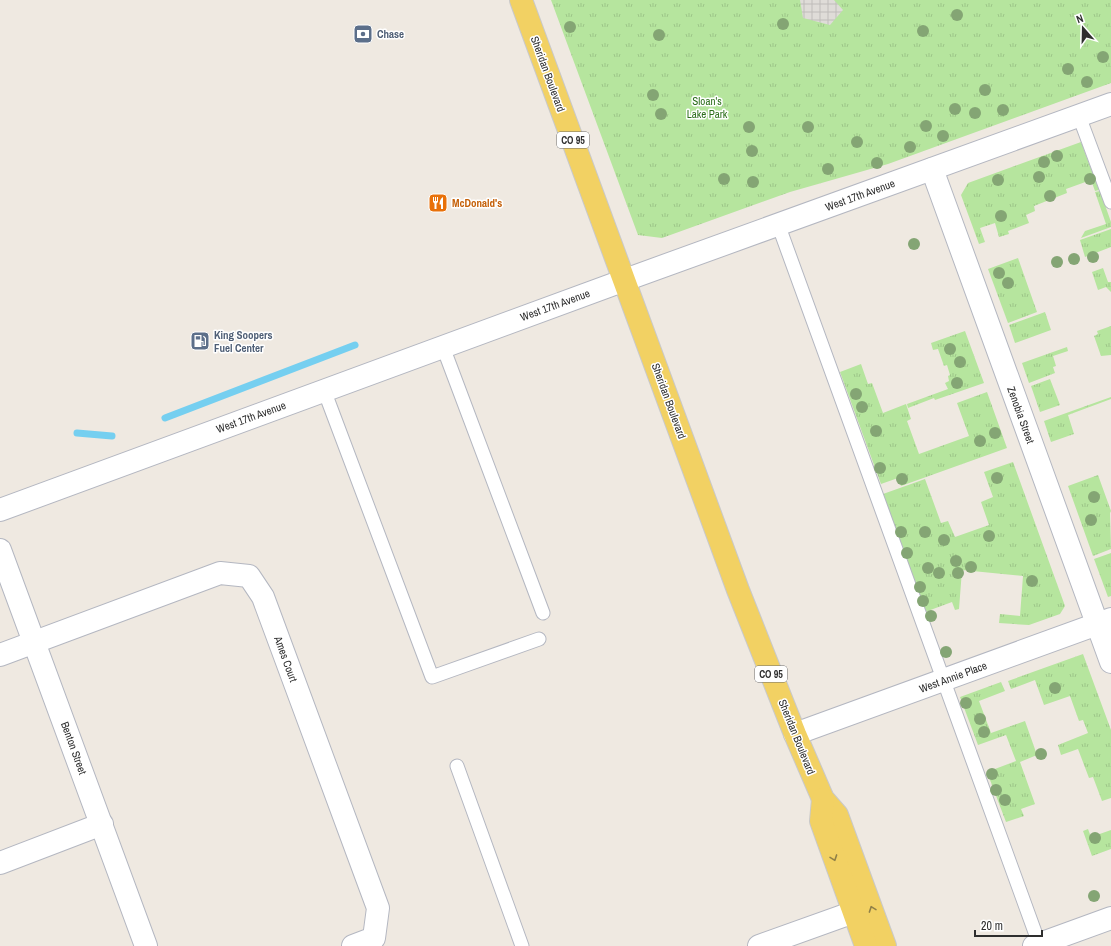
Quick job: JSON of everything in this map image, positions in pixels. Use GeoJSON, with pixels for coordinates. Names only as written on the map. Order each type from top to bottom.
{"type":"FeatureCollection","features":[{"type":"Feature","properties":{"kind":"main road","name":"Sheridan Boulevard"},"geometry":{"type":"LineString","coordinates":[[521,0],[738,590],[794,734],[823,799],[837,815],[885,946]]}},
{"type":"Feature","properties":{"kind":"main road","name":"Sheridan Boulevard"},"geometry":{"type":"LineString","coordinates":[[823,799],[821,821],[866,946]]}},
{"type":"Feature","properties":{"kind":"street","name":"West 17th Avenue"},"geometry":{"type":"LineString","coordinates":[[0,510],[778,224],[1111,104]]}},
{"type":"Feature","properties":{"kind":"street","name":"Zenobia Street"},"geometry":{"type":"LineString","coordinates":[[932,169],[1104,621],[1111,662]]}},
{"type":"Feature","properties":{"kind":"street","name":"Benton Street"},"geometry":{"type":"LineString","coordinates":[[0,550],[146,946]]}},
{"type":"Feature","properties":{"kind":"street","name":"Ames Court"},"geometry":{"type":"LineString","coordinates":[[35,642],[220,573],[249,576],[263,597],[378,908],[374,938],[353,946]]}},
{"type":"Feature","properties":{"kind":"street","name":"West Annie Place"},"geometry":{"type":"LineString","coordinates":[[794,734],[1104,621]]}},
{"type":"Feature","properties":{"kind":"street"},"geometry":{"type":"LineString","coordinates":[[0,656],[35,642]]}},
{"type":"Feature","properties":{"kind":"street"},"geometry":{"type":"LineString","coordinates":[[0,862],[102,824]]}},
{"type":"Feature","properties":{"kind":"street"},"geometry":{"type":"LineString","coordinates":[[759,946],[854,912]]}},
{"type":"Feature","properties":{"kind":"street"},"geometry":{"type":"LineString","coordinates":[[1038,945],[1111,918]]}},
{"type":"Feature","properties":{"kind":"lane"},"geometry":{"type":"LineString","coordinates":[[1079,116],[1111,202]]}},
{"type":"Feature","properties":{"kind":"lane"},"geometry":{"type":"LineString","coordinates":[[778,224],[1038,945]]}},
{"type":"Feature","properties":{"kind":"lane"},"geometry":{"type":"LineString","coordinates":[[443,347],[543,613]]}},
{"type":"Feature","properties":{"kind":"lane"},"geometry":{"type":"LineString","coordinates":[[324,390],[432,677],[538,640]]}},
{"type":"Feature","properties":{"kind":"lane"},"geometry":{"type":"LineString","coordinates":[[457,766],[522,946]]}},
{"type":"Feature","properties":{"kind":"green space","name":"Sloan's Lake Park"},"geometry":{"type":"Polygon","coordinates":[[[551,0],[1111,0],[1111,83],[888,164],[790,192],[662,238],[638,235],[551,0]]]}},
{"type":"Feature","properties":{"kind":"green space"},"geometry":{"type":"Polygon","coordinates":[[[1081,142],[1099,190],[1095,191],[1091,180],[1066,189],[1067,193],[1034,206],[1035,211],[1026,215],[1029,223],[1008,231],[1009,234],[999,237],[995,223],[980,228],[985,242],[979,244],[961,195],[968,183],[1081,142]]]}},
{"type":"Feature","properties":{"kind":"green space"},"geometry":{"type":"Polygon","coordinates":[[[1100,191],[1111,222],[1111,227],[1081,238],[1085,231],[1106,224],[1095,192],[1100,191]]]}},
{"type":"Feature","properties":{"kind":"green space"},"geometry":{"type":"Polygon","coordinates":[[[1111,229],[1111,247],[1085,257],[1080,240],[1111,229]]]}},
{"type":"Feature","properties":{"kind":"green space"},"geometry":{"type":"Polygon","coordinates":[[[1018,258],[1037,312],[1008,323],[988,269],[1018,258]]]}},
{"type":"Feature","properties":{"kind":"green space"},"geometry":{"type":"Polygon","coordinates":[[[1103,268],[1108,282],[1111,282],[1111,292],[1106,287],[1098,290],[1092,272],[1103,268]]]}},
{"type":"Feature","properties":{"kind":"green space"},"geometry":{"type":"Polygon","coordinates":[[[1045,312],[1051,330],[1015,343],[1009,325],[1045,312]]]}},
{"type":"Feature","properties":{"kind":"green space"},"geometry":{"type":"Polygon","coordinates":[[[1111,326],[1111,355],[1101,356],[1094,336],[1098,334],[1097,331],[1111,326]]]}},
{"type":"Feature","properties":{"kind":"green space"},"geometry":{"type":"Polygon","coordinates":[[[965,331],[984,383],[935,400],[934,398],[908,408],[907,404],[948,389],[945,383],[949,381],[948,376],[950,375],[947,365],[944,366],[938,349],[933,350],[931,343],[965,331]]]}},
{"type":"Feature","properties":{"kind":"green space"},"geometry":{"type":"Polygon","coordinates":[[[1067,347],[1068,351],[1053,356],[1056,366],[1053,367],[1055,373],[1029,383],[1022,363],[1067,347]]]}},
{"type":"Feature","properties":{"kind":"green space"},"geometry":{"type":"Polygon","coordinates":[[[861,364],[868,384],[872,383],[883,413],[906,404],[911,419],[907,421],[919,454],[969,436],[957,403],[987,392],[1007,448],[901,486],[898,478],[881,484],[840,372],[861,364]]]}},
{"type":"Feature","properties":{"kind":"green space"},"geometry":{"type":"Polygon","coordinates":[[[1050,379],[1060,405],[1040,412],[1031,386],[1050,379]]]}},
{"type":"Feature","properties":{"kind":"green space"},"geometry":{"type":"Polygon","coordinates":[[[1111,397],[1111,399],[1068,415],[1074,434],[1051,442],[1044,421],[1111,397]]]}},
{"type":"Feature","properties":{"kind":"green space"},"geometry":{"type":"Polygon","coordinates":[[[1013,462],[1065,606],[1060,614],[1029,625],[999,623],[1000,614],[1020,616],[1023,576],[962,570],[959,609],[955,610],[952,602],[925,612],[883,494],[925,479],[941,523],[948,521],[955,537],[989,525],[981,502],[993,497],[984,472],[1013,462]]]}},
{"type":"Feature","properties":{"kind":"green space"},"geometry":{"type":"Polygon","coordinates":[[[1098,475],[1111,511],[1111,549],[1093,556],[1068,486],[1098,475]]]}},
{"type":"Feature","properties":{"kind":"green space"},"geometry":{"type":"Polygon","coordinates":[[[1111,553],[1111,596],[1108,597],[1094,559],[1111,553]]]}},
{"type":"Feature","properties":{"kind":"green space"},"geometry":{"type":"Polygon","coordinates":[[[1083,654],[1111,730],[1111,798],[1102,801],[1093,777],[1089,778],[1078,749],[1061,755],[1058,745],[1088,733],[1083,720],[1079,721],[1070,696],[1044,705],[1035,680],[1011,689],[1008,681],[1083,654]]]}},
{"type":"Feature","properties":{"kind":"green space"},"geometry":{"type":"Polygon","coordinates":[[[1001,682],[1005,691],[979,701],[991,733],[1025,721],[1037,755],[1020,762],[1035,804],[1021,809],[1024,816],[1006,822],[987,772],[1016,761],[1006,735],[978,745],[960,697],[1001,682]]]}},
{"type":"Feature","properties":{"kind":"green space"},"geometry":{"type":"Polygon","coordinates":[[[1088,829],[1091,837],[1111,830],[1111,849],[1092,856],[1083,831],[1088,829]]]}},
{"type":"Feature","properties":{"kind":"shaded area"},"geometry":{"type":"Polygon","coordinates":[[[800,0],[834,0],[843,10],[830,25],[803,18],[800,0]]]}},
{"type":"Feature","properties":{"kind":"waterway"},"geometry":{"type":"LineString","coordinates":[[165,418],[355,345]]}},
{"type":"Feature","properties":{"kind":"waterway"},"geometry":{"type":"LineString","coordinates":[[77,433],[112,436]]}},
{"type":"Feature","properties":{"kind":"place","name":"Chase"},"geometry":{"type":"Point","coordinates":[363,34]}},
{"type":"Feature","properties":{"kind":"place","name":"McDonald's"},"geometry":{"type":"Point","coordinates":[438,203]}},
{"type":"Feature","properties":{"kind":"place","name":"King Soopers Fuel Center"},"geometry":{"type":"Point","coordinates":[200,341]}}]}
